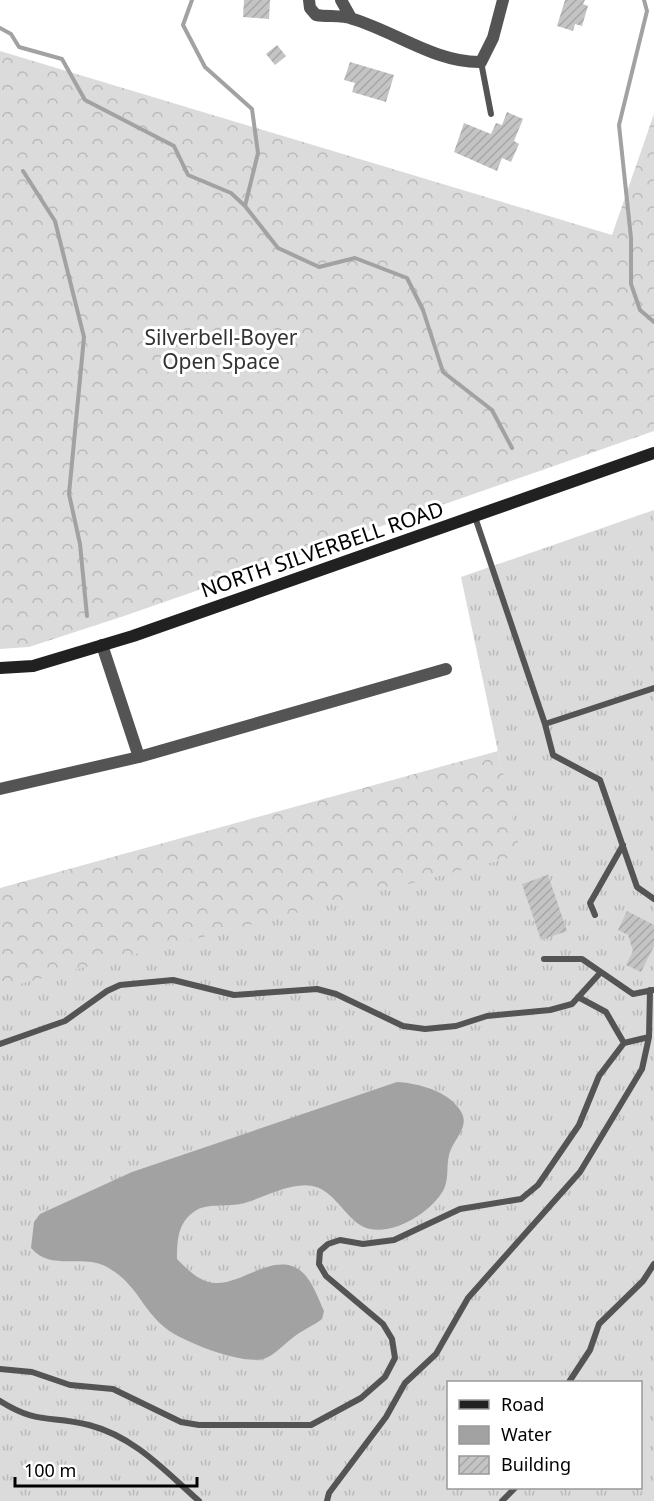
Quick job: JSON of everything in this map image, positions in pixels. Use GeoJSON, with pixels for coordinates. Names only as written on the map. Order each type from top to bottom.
{"type":"FeatureCollection","features":[{"type":"Feature","properties":{"kind":"main road","name":"NORTH SILVERBELL ROAD"},"geometry":{"type":"LineString","coordinates":[[0,669],[33,666],[102,645],[654,453]]}},
{"type":"Feature","properties":{"kind":"street"},"geometry":{"type":"LineString","coordinates":[[309,0],[310,8],[316,15],[351,18],[437,54],[481,62],[493,38],[503,0]]}},
{"type":"Feature","properties":{"kind":"street"},"geometry":{"type":"LineString","coordinates":[[341,0],[351,18]]}},
{"type":"Feature","properties":{"kind":"street"},"geometry":{"type":"LineString","coordinates":[[102,645],[138,756]]}},
{"type":"Feature","properties":{"kind":"street"},"geometry":{"type":"LineString","coordinates":[[0,789],[138,756],[446,669]]}},
{"type":"Feature","properties":{"kind":"lane"},"geometry":{"type":"LineString","coordinates":[[481,62],[491,114]]}},
{"type":"Feature","properties":{"kind":"lane"},"geometry":{"type":"LineString","coordinates":[[475,517],[545,724],[553,755],[600,780],[637,887],[654,898]]}},
{"type":"Feature","properties":{"kind":"lane"},"geometry":{"type":"LineString","coordinates":[[545,724],[654,688]]}},
{"type":"Feature","properties":{"kind":"lane"},"geometry":{"type":"LineString","coordinates":[[595,915],[590,903],[623,845]]}},
{"type":"Feature","properties":{"kind":"lane"},"geometry":{"type":"LineString","coordinates":[[327,1501],[329,1493],[386,1417],[405,1383],[436,1354],[468,1298],[580,1172],[642,1069],[649,1037],[652,990],[633,994],[582,958],[544,959]]}},
{"type":"Feature","properties":{"kind":"lane"},"geometry":{"type":"LineString","coordinates":[[0,1044],[65,1021],[107,991],[120,985],[173,980],[234,995],[317,989],[336,993],[403,1026],[425,1029],[456,1026],[487,1016],[550,1010],[572,1004],[601,972]]}},
{"type":"Feature","properties":{"kind":"lane"},"geometry":{"type":"LineString","coordinates":[[578,996],[606,1012],[624,1043]]}},
{"type":"Feature","properties":{"kind":"lane"},"geometry":{"type":"LineString","coordinates":[[0,1369],[32,1372],[70,1385],[113,1389],[173,1419],[190,1424],[253,1423],[298,1427],[326,1419],[361,1398],[385,1377],[395,1358],[392,1339],[383,1324],[326,1276],[319,1264],[320,1251],[328,1244],[340,1240],[363,1244],[394,1240],[460,1209],[521,1199],[538,1185],[579,1125],[598,1076],[624,1043],[649,1037]]}},
{"type":"Feature","properties":{"kind":"lane"},"geometry":{"type":"LineString","coordinates":[[571,1381],[590,1350],[599,1324],[643,1281],[654,1264]]}},
{"type":"Feature","properties":{"kind":"lane"},"geometry":{"type":"LineString","coordinates":[[0,1401],[20,1414],[35,1419],[88,1425],[116,1436],[145,1451],[199,1501]]}},
{"type":"Feature","properties":{"kind":"lane"},"geometry":{"type":"LineString","coordinates":[[502,1501],[513,1489]]}},
{"type":"Feature","properties":{"kind":"green space","name":"Silverbell-Boyer Open Space"},"geometry":{"type":"Polygon","coordinates":[[[0,51],[612,235],[654,114],[654,431],[124,616],[29,647],[0,649],[0,51]]]}},
{"type":"Feature","properties":{"kind":"green space"},"geometry":{"type":"Polygon","coordinates":[[[654,510],[654,1501],[0,1501],[0,986],[520,855],[461,577],[654,510]]]}},
{"type":"Feature","properties":{"kind":"green space"},"geometry":{"type":"Polygon","coordinates":[[[498,751],[521,855],[0,989],[0,888],[498,751]]]}},
{"type":"Feature","properties":{"kind":"water"},"geometry":{"type":"Polygon","coordinates":[[[397,1082],[419,1085],[440,1093],[459,1108],[464,1120],[449,1154],[444,1189],[419,1216],[395,1227],[382,1230],[371,1229],[355,1221],[325,1191],[310,1186],[300,1186],[280,1190],[240,1204],[200,1209],[189,1215],[182,1226],[178,1238],[177,1259],[194,1275],[205,1281],[226,1282],[270,1266],[281,1265],[291,1266],[301,1271],[308,1279],[324,1311],[322,1319],[266,1358],[256,1360],[229,1356],[183,1339],[155,1319],[125,1280],[107,1267],[97,1263],[48,1259],[31,1248],[34,1222],[40,1214],[132,1172],[397,1082]]]}},
{"type":"Feature","properties":{"kind":"building"},"geometry":{"type":"Polygon","coordinates":[[[244,0],[270,0],[269,19],[243,17],[244,0]]]}},
{"type":"Feature","properties":{"kind":"building"},"geometry":{"type":"Polygon","coordinates":[[[565,0],[585,0],[583,4],[588,6],[582,26],[575,24],[573,31],[557,26],[565,0]]]}},
{"type":"Feature","properties":{"kind":"building"},"geometry":{"type":"Polygon","coordinates":[[[277,45],[286,56],[275,65],[266,54],[277,45]]]}},
{"type":"Feature","properties":{"kind":"building"},"geometry":{"type":"Polygon","coordinates":[[[350,62],[394,75],[386,102],[352,92],[355,83],[344,80],[350,62]]]}},
{"type":"Feature","properties":{"kind":"building"},"geometry":{"type":"Polygon","coordinates":[[[507,112],[523,119],[514,141],[519,144],[511,162],[502,158],[497,171],[454,152],[464,123],[491,134],[496,123],[502,125],[507,112]]]}},
{"type":"Feature","properties":{"kind":"building"},"geometry":{"type":"Polygon","coordinates":[[[548,875],[567,931],[541,940],[522,884],[548,875]]]}},
{"type":"Feature","properties":{"kind":"building"},"geometry":{"type":"Polygon","coordinates":[[[627,911],[654,925],[654,946],[641,972],[626,965],[633,951],[628,935],[618,930],[627,911]]]}},
{"type":"Feature","properties":{"kind":"waterway"},"geometry":{"type":"LineString","coordinates":[[192,0],[183,25],[205,67],[252,109],[258,153],[245,206]]}},
{"type":"Feature","properties":{"kind":"waterway"},"geometry":{"type":"LineString","coordinates":[[644,0],[647,11],[619,125],[631,238],[631,284],[640,310],[654,322]]}},
{"type":"Feature","properties":{"kind":"waterway"},"geometry":{"type":"LineString","coordinates":[[0,28],[11,34],[19,47],[62,59],[85,100],[174,146],[188,175],[231,193],[245,206],[278,248],[319,267],[355,258],[407,278],[423,310],[443,372],[492,410],[512,448]]}},
{"type":"Feature","properties":{"kind":"waterway"},"geometry":{"type":"LineString","coordinates":[[23,171],[55,221],[84,337],[69,494],[80,544],[87,616]]}}]}
